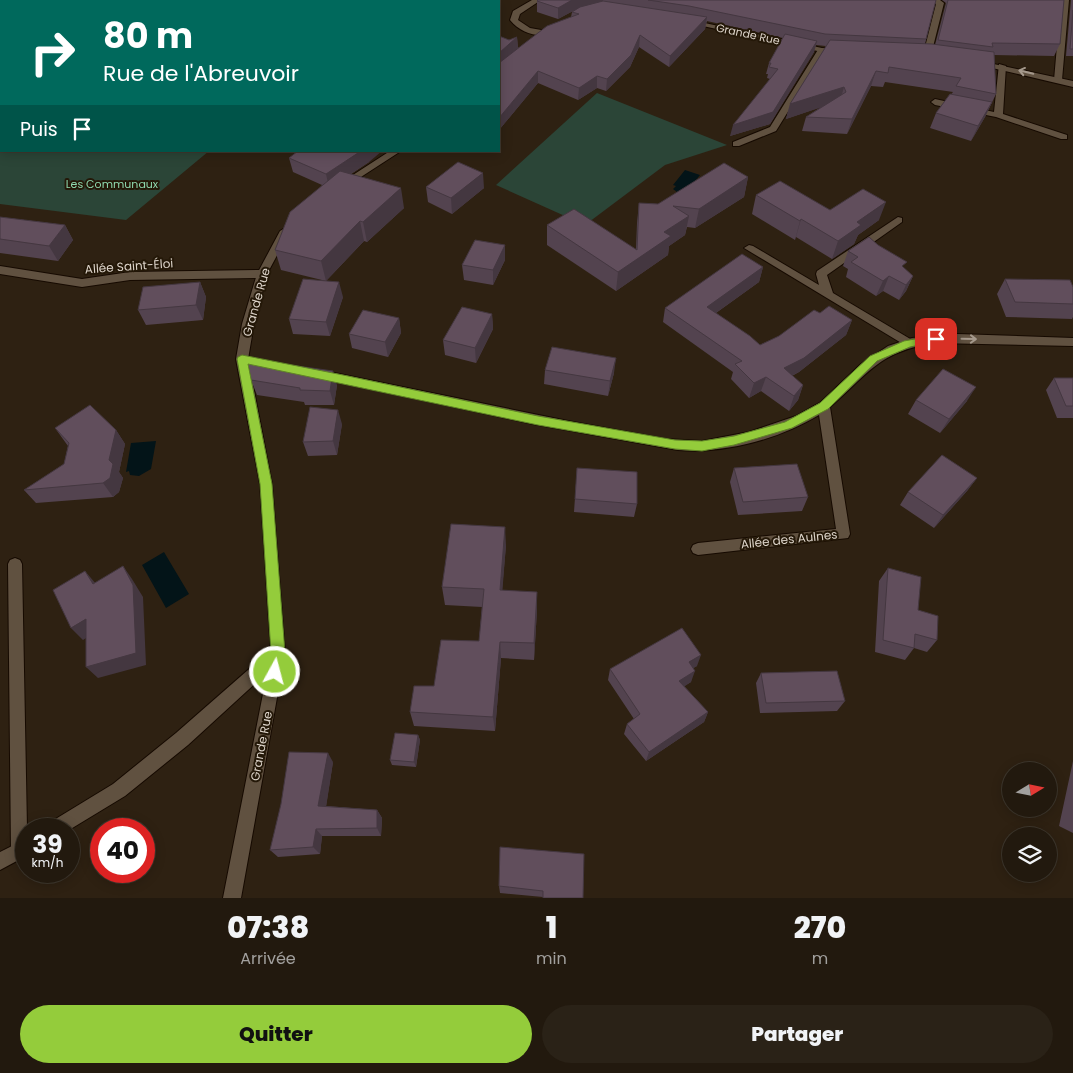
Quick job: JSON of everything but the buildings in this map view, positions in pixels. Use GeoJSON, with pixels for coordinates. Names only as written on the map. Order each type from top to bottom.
{"type":"FeatureCollection","features":[{"type":"Feature","properties":{"kind":"street"},"geometry":{"type":"LineString","coordinates":[[531,43],[548,31],[532,32],[518,26],[514,20],[516,13],[537,0]]}},
{"type":"Feature","properties":{"kind":"street"},"geometry":{"type":"LineString","coordinates":[[918,54],[932,55],[940,3],[935,0]]}},
{"type":"Feature","properties":{"kind":"street"},"geometry":{"type":"LineString","coordinates":[[1058,80],[1065,0]]}},
{"type":"Feature","properties":{"kind":"street","name":"Grande Rue"},"geometry":{"type":"LineString","coordinates":[[677,20],[822,50],[851,52]]}},
{"type":"Feature","properties":{"kind":"street"},"geometry":{"type":"LineString","coordinates":[[736,144],[774,129],[822,50]]}},
{"type":"Feature","properties":{"kind":"street"},"geometry":{"type":"LineString","coordinates":[[971,61],[1002,66],[1073,84]]}},
{"type":"Feature","properties":{"kind":"street"},"geometry":{"type":"LineString","coordinates":[[998,115],[1002,66]]}},
{"type":"Feature","properties":{"kind":"street"},"geometry":{"type":"LineString","coordinates":[[935,102],[998,115],[1064,137]]}},
{"type":"Feature","properties":{"kind":"street"},"geometry":{"type":"LineString","coordinates":[[337,189],[395,152]]}},
{"type":"Feature","properties":{"kind":"street"},"geometry":{"type":"LineString","coordinates":[[828,295],[821,274],[898,220]]}},
{"type":"Feature","properties":{"kind":"street","name":"Grande Rue"},"geometry":{"type":"LineString","coordinates":[[232,898],[278,653],[266,484],[247,360],[248,324],[262,274],[284,232],[292,226]]}},
{"type":"Feature","properties":{"kind":"street"},"geometry":{"type":"LineString","coordinates":[[749,248],[908,343]]}},
{"type":"Feature","properties":{"kind":"street","name":"Allée Saint-Éloi"},"geometry":{"type":"LineString","coordinates":[[0,270],[82,283],[130,276],[262,274]]}},
{"type":"Feature","properties":{"kind":"street"},"geometry":{"type":"LineString","coordinates":[[309,372],[538,421],[675,444],[702,446],[734,440],[788,425],[824,406],[874,358],[908,343],[936,339],[1073,342]]}},
{"type":"Feature","properties":{"kind":"street","name":"Allée des Aulnes"},"geometry":{"type":"LineString","coordinates":[[698,548],[843,534],[824,406]]}},
{"type":"Feature","properties":{"kind":"street"},"geometry":{"type":"LineString","coordinates":[[16,564],[21,818]]}},
{"type":"Feature","properties":{"kind":"street"},"geometry":{"type":"LineString","coordinates":[[73,818],[118,790],[182,739],[278,653]]}},
{"type":"Feature","properties":{"kind":"street"},"geometry":{"type":"LineString","coordinates":[[0,861],[15,853]]}},
{"type":"Feature","properties":{"kind":"green space"},"geometry":{"type":"Polygon","coordinates":[[[597,93],[727,145],[665,165],[585,225],[496,185],[597,93]]]}},
{"type":"Feature","properties":{"kind":"green space","name":"Les Communaux"},"geometry":{"type":"Polygon","coordinates":[[[0,152],[208,152],[126,220],[0,204],[0,152]]]}},
{"type":"Feature","properties":{"kind":"shaded area"},"geometry":{"type":"Polygon","coordinates":[[[685,170],[700,175],[687,191],[677,192],[673,189],[676,186],[673,185],[685,170]]]}},
{"type":"Feature","properties":{"kind":"shaded area"},"geometry":{"type":"Polygon","coordinates":[[[156,441],[151,469],[139,476],[130,475],[129,471],[126,472],[131,443],[156,441]]]}},
{"type":"Feature","properties":{"kind":"shaded area"},"geometry":{"type":"Polygon","coordinates":[[[164,552],[189,594],[166,608],[142,565],[164,552]]]}},
{"type":"Feature","properties":{"kind":"route"},"geometry":{"type":"LineString","coordinates":[[275,672],[278,653],[266,484],[242,359],[538,421],[675,444],[702,446],[734,440],[788,425],[824,406],[874,358],[908,343],[936,339]]}}]}
